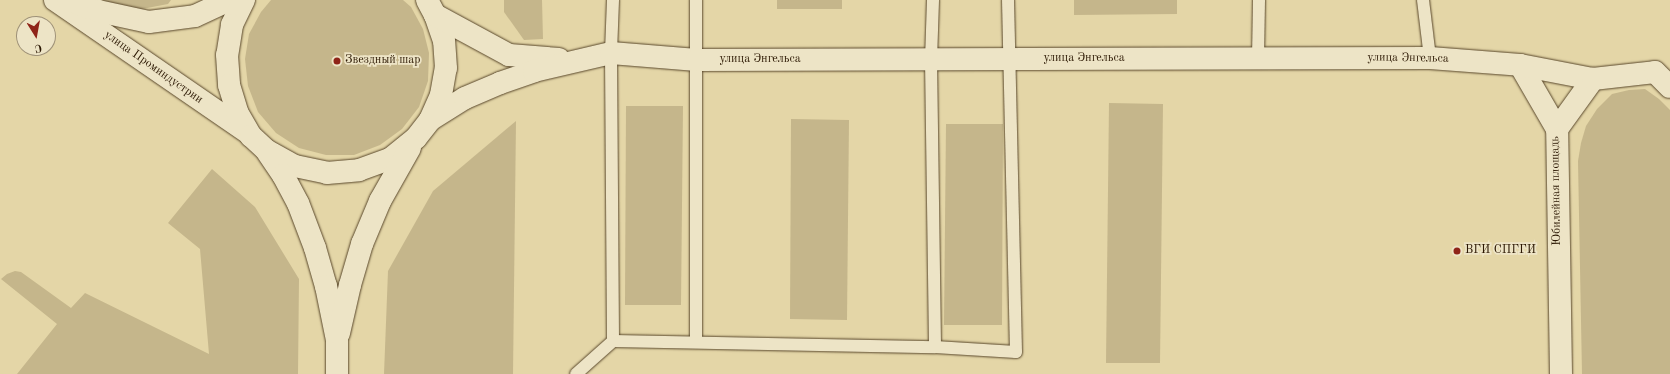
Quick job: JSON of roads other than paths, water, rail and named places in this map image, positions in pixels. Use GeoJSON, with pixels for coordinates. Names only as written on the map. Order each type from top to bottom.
{"type":"FeatureCollection","features":[{"type":"Feature","properties":{"kind":"main road","name":"улица Проминдустрии"},"geometry":{"type":"LineString","coordinates":[[55,0],[259,143],[295,166],[327,173],[359,170],[390,159],[416,138]]}},
{"type":"Feature","properties":{"kind":"main road"},"geometry":{"type":"LineString","coordinates":[[68,0],[98,11],[149,22],[195,16],[230,0]]}},
{"type":"Feature","properties":{"kind":"main road"},"geometry":{"type":"LineString","coordinates":[[244,0],[232,25],[227,55],[229,85],[237,112],[283,175],[292,192],[315,248],[326,286],[337,340],[337,374]]}},
{"type":"Feature","properties":{"kind":"main road"},"geometry":{"type":"LineString","coordinates":[[337,340],[350,285],[362,244],[380,201],[416,138],[430,120],[441,95],[446,68],[444,41],[431,7]]}},
{"type":"Feature","properties":{"kind":"main road","name":"улица Энгельса"},"geometry":{"type":"LineString","coordinates":[[431,7],[509,54],[576,60]]}},
{"type":"Feature","properties":{"kind":"main road","name":"улица Энгельса"},"geometry":{"type":"LineString","coordinates":[[430,120],[465,98],[500,83],[534,71],[611,53],[697,60],[1430,58],[1520,65],[1593,79]]}},
{"type":"Feature","properties":{"kind":"main road"},"geometry":{"type":"LineString","coordinates":[[1520,65],[1557,129]]}},
{"type":"Feature","properties":{"kind":"main road"},"geometry":{"type":"LineString","coordinates":[[1593,79],[1665,77]]}},
{"type":"Feature","properties":{"kind":"main road","name":"Юбилейная площадь"},"geometry":{"type":"LineString","coordinates":[[1561,374],[1557,129],[1593,79]]}},
{"type":"Feature","properties":{"kind":"lane"},"geometry":{"type":"LineString","coordinates":[[613,0],[611,53],[613,341]]}},
{"type":"Feature","properties":{"kind":"lane"},"geometry":{"type":"LineString","coordinates":[[696,0],[696,342]]}},
{"type":"Feature","properties":{"kind":"lane"},"geometry":{"type":"LineString","coordinates":[[933,0],[931,59],[935,347]]}},
{"type":"Feature","properties":{"kind":"lane"},"geometry":{"type":"LineString","coordinates":[[576,374],[613,341],[935,347],[1016,352],[1008,59],[1008,0]]}},
{"type":"Feature","properties":{"kind":"lane"},"geometry":{"type":"LineString","coordinates":[[1258,58],[1259,0]]}},
{"type":"Feature","properties":{"kind":"lane"},"geometry":{"type":"LineString","coordinates":[[1423,0],[1430,58]]}},
{"type":"Feature","properties":{"kind":"place","name":"Звездный шар"},"geometry":{"type":"Point","coordinates":[337,61]}},
{"type":"Feature","properties":{"kind":"place","name":"ВГИ СПГГИ"},"geometry":{"type":"Point","coordinates":[1457,251]}}]}
